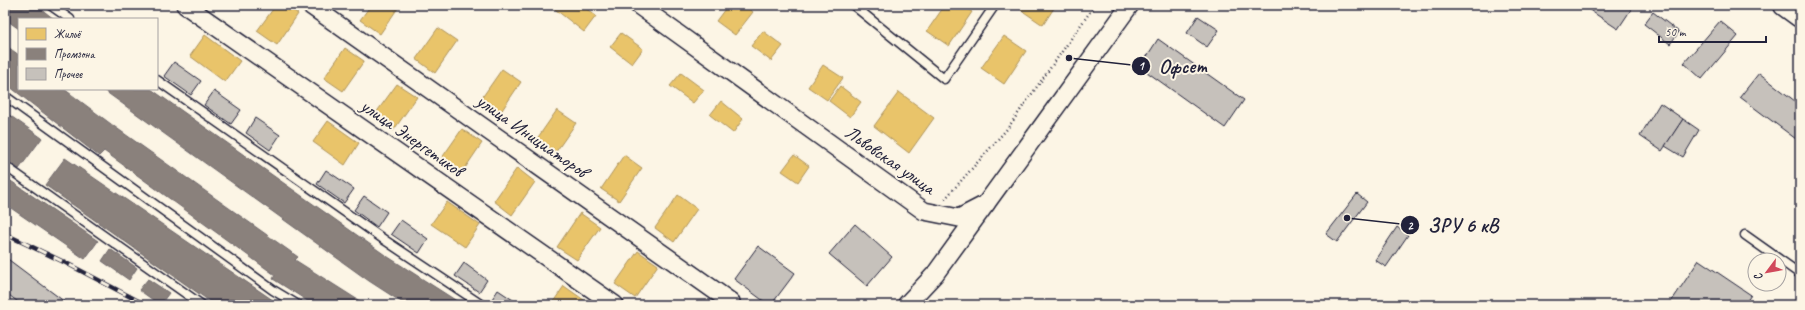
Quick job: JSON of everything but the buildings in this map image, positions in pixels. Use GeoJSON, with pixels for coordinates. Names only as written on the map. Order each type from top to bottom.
{"type":"FeatureCollection","features":[{"type":"Feature","properties":{"kind":"main road"},"geometry":{"type":"LineString","coordinates":[[1785,5],[1800,16]]}},
{"type":"Feature","properties":{"kind":"street","name":"улица Энергетиков"},"geometry":{"type":"LineString","coordinates":[[185,5],[615,305]]}},
{"type":"Feature","properties":{"kind":"street","name":"улица Инициаторов"},"geometry":{"type":"LineString","coordinates":[[310,5],[731,304]]}},
{"type":"Feature","properties":{"kind":"street","name":"Львовская улица"},"geometry":{"type":"LineString","coordinates":[[638,5],[924,211],[959,218],[986,204],[1129,5]]}},
{"type":"Feature","properties":{"kind":"street"},"geometry":{"type":"LineString","coordinates":[[906,305],[935,274],[986,204]]}},
{"type":"Feature","properties":{"kind":"lane"},"geometry":{"type":"LineString","coordinates":[[50,5],[69,18]]}},
{"type":"Feature","properties":{"kind":"lane"},"geometry":{"type":"LineString","coordinates":[[853,5],[944,79],[995,5]]}},
{"type":"Feature","properties":{"kind":"lane"},"geometry":{"type":"LineString","coordinates":[[158,81],[386,241],[482,305]]}},
{"type":"Feature","properties":{"kind":"lane"},"geometry":{"type":"LineString","coordinates":[[5,96],[267,285],[298,305]]}},
{"type":"Feature","properties":{"kind":"lane"},"geometry":{"type":"LineString","coordinates":[[5,166],[202,305]]}},
{"type":"Feature","properties":{"kind":"lane"},"geometry":{"type":"LineString","coordinates":[[1745,235],[1800,274]]}},
{"type":"Feature","properties":{"kind":"path"},"geometry":{"type":"LineString","coordinates":[[944,200],[1007,129],[1094,5]]}},
{"type":"Feature","properties":{"kind":"railway"},"geometry":{"type":"LineString","coordinates":[[5,234],[66,263],[146,305]]}},
{"type":"Feature","properties":{"kind":"place","name":"Офсет"},"geometry":{"type":"Point","coordinates":[1069,58]}},
{"type":"Feature","properties":{"kind":"place","name":"ЗРУ 6 кВ"},"geometry":{"type":"Point","coordinates":[1347,218]}}]}
